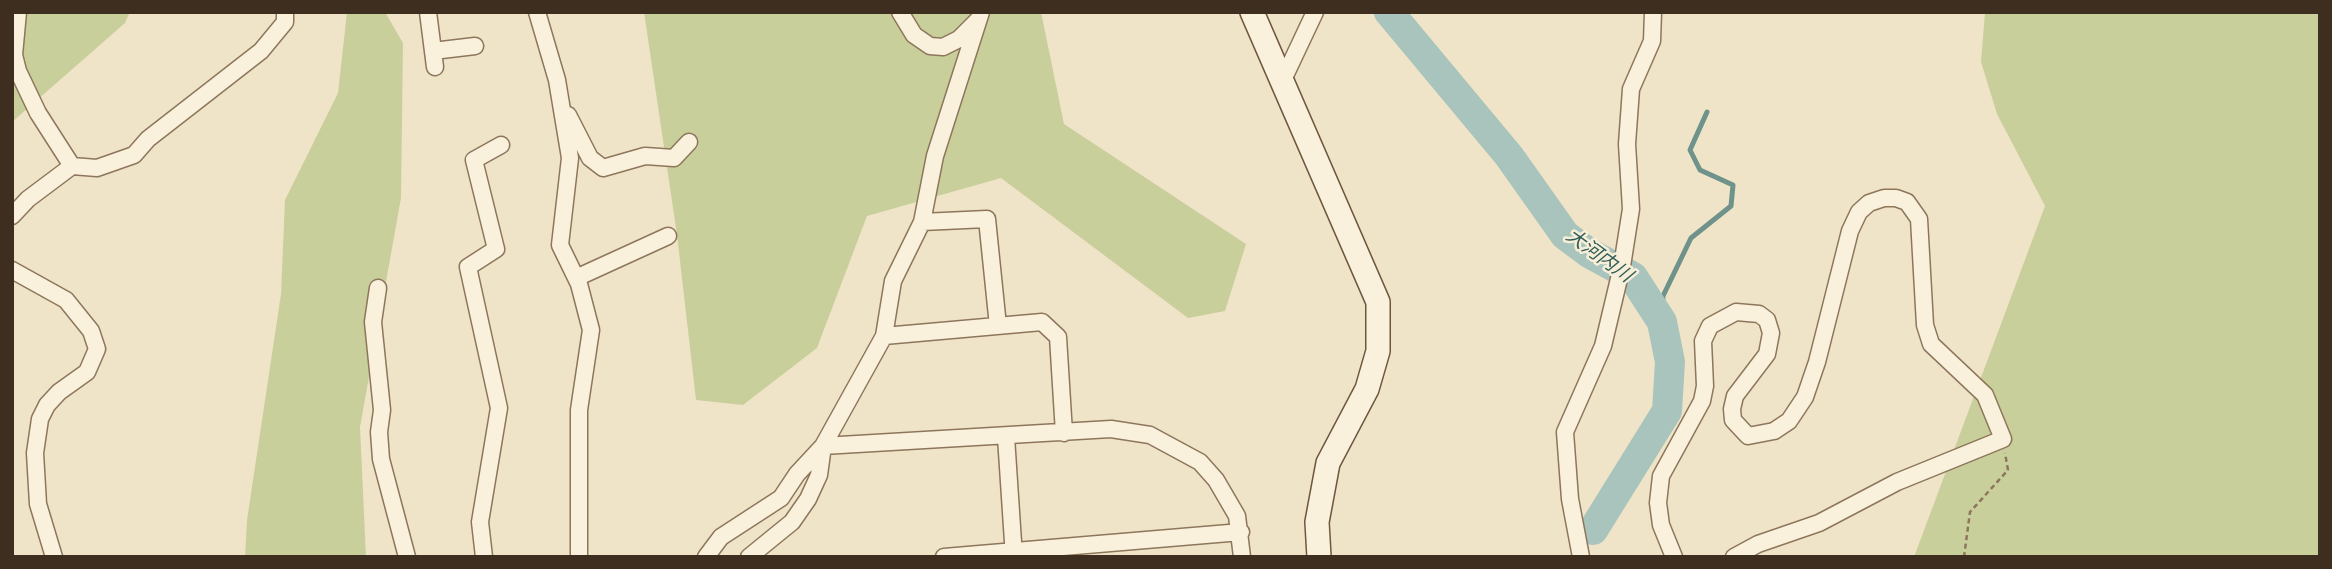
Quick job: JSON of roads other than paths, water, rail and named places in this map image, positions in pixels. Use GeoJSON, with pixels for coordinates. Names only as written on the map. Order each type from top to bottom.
{"type":"FeatureCollection","features":[{"type":"Feature","properties":{"kind":"street"},"geometry":{"type":"LineString","coordinates":[[18,12],[14,47],[18,71],[38,113],[72,166]]}},
{"type":"Feature","properties":{"kind":"street"},"geometry":{"type":"LineString","coordinates":[[12,216],[28,199],[72,166],[97,168],[134,155],[148,139],[261,51],[285,22],[285,12]]}},
{"type":"Feature","properties":{"kind":"street"},"geometry":{"type":"LineString","coordinates":[[428,12],[434,59],[475,46]]}},
{"type":"Feature","properties":{"kind":"street"},"geometry":{"type":"LineString","coordinates":[[537,12],[561,100],[570,158],[560,244],[576,278],[591,330],[579,410],[579,557]]}},
{"type":"Feature","properties":{"kind":"street"},"geometry":{"type":"LineString","coordinates":[[900,12],[914,35],[930,46],[943,47],[960,40],[981,15]]}},
{"type":"Feature","properties":{"kind":"street"},"geometry":{"type":"LineString","coordinates":[[1252,12],[1378,302],[1378,351],[1367,389],[1328,463],[1317,522],[1319,557]]}},
{"type":"Feature","properties":{"kind":"street"},"geometry":{"type":"LineString","coordinates":[[1282,82],[1315,12]]}},
{"type":"Feature","properties":{"kind":"street"},"geometry":{"type":"LineString","coordinates":[[1581,557],[1570,499],[1565,432],[1602,346],[1620,272],[1632,209],[1627,144],[1631,89],[1652,41],[1653,12]]}},
{"type":"Feature","properties":{"kind":"street"},"geometry":{"type":"LineString","coordinates":[[706,557],[721,537],[781,498],[797,474],[824,446],[884,336],[893,281],[922,222],[935,156],[981,15]]}},
{"type":"Feature","properties":{"kind":"street"},"geometry":{"type":"LineString","coordinates":[[561,100],[590,158],[603,168],[645,156],[674,158],[689,142]]}},
{"type":"Feature","properties":{"kind":"street"},"geometry":{"type":"LineString","coordinates":[[484,557],[480,522],[499,408],[468,267],[496,249],[474,160],[501,145]]}},
{"type":"Feature","properties":{"kind":"street"},"geometry":{"type":"LineString","coordinates":[[1674,557],[1661,525],[1658,503],[1661,476],[1702,401],[1705,386],[1703,341],[1710,326],[1736,312],[1759,314],[1767,320],[1771,332],[1767,354],[1735,396],[1733,420],[1748,436],[1774,430],[1789,421],[1805,397],[1817,362],[1850,231],[1859,212],[1869,203],[1896,198],[1913,207],[1921,236],[1925,325],[1931,344],[1985,395],[2003,439],[1897,482],[1819,523],[1758,544],[1734,557]]}},
{"type":"Feature","properties":{"kind":"street"},"geometry":{"type":"LineString","coordinates":[[922,222],[987,219],[998,326]]}},
{"type":"Feature","properties":{"kind":"street"},"geometry":{"type":"LineString","coordinates":[[576,278],[668,236]]}},
{"type":"Feature","properties":{"kind":"street"},"geometry":{"type":"LineString","coordinates":[[12,270],[66,300],[91,331],[97,349],[87,372],[60,392],[47,405],[40,419],[35,453],[38,504],[54,557]]}},
{"type":"Feature","properties":{"kind":"street"},"geometry":{"type":"LineString","coordinates":[[378,288],[373,322],[382,410],[379,432],[381,459],[407,557]]}},
{"type":"Feature","properties":{"kind":"street"},"geometry":{"type":"LineString","coordinates":[[884,336],[1042,321],[1058,337],[1064,433]]}},
{"type":"Feature","properties":{"kind":"street"},"geometry":{"type":"LineString","coordinates":[[824,446],[1111,429],[1150,435],[1200,462],[1216,480],[1232,506],[1241,532],[1242,557]]}},
{"type":"Feature","properties":{"kind":"street"},"geometry":{"type":"LineString","coordinates":[[1006,437],[1014,554]]}},
{"type":"Feature","properties":{"kind":"street"},"geometry":{"type":"LineString","coordinates":[[749,557],[792,522],[808,499],[818,475],[824,446]]}},
{"type":"Feature","properties":{"kind":"street"},"geometry":{"type":"LineString","coordinates":[[944,557],[1014,554],[1241,532]]}},
{"type":"Feature","properties":{"kind":"waterway","name":"大河内川"},"geometry":{"type":"LineString","coordinates":[[1389,12],[1509,156],[1565,235],[1589,253],[1633,277],[1662,322],[1670,362],[1667,411],[1593,530]]}},
{"type":"Feature","properties":{"kind":"waterway"},"geometry":{"type":"LineString","coordinates":[[1662,322],[1663,296],[1691,238],[1731,206],[1733,185],[1700,170],[1690,150],[1707,112]]}}]}
